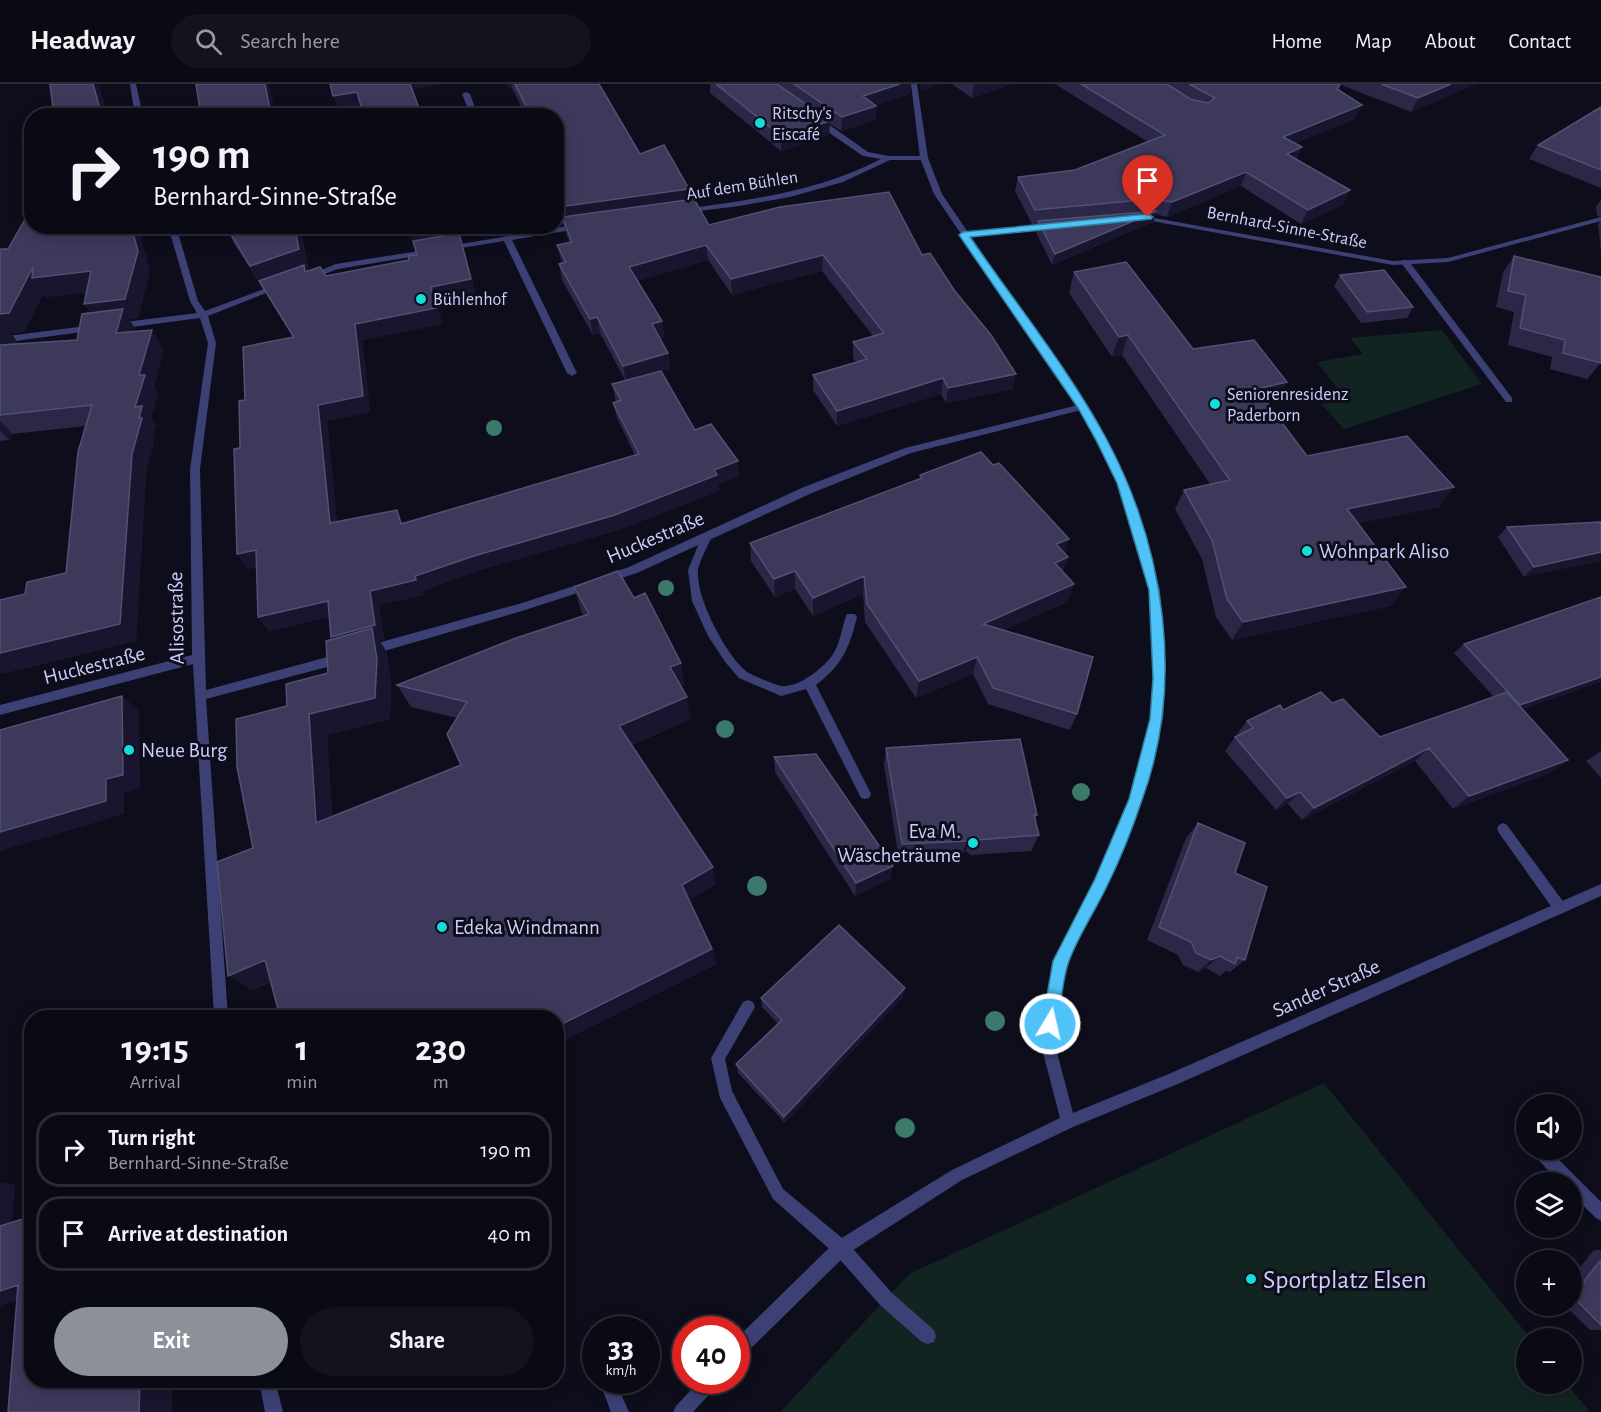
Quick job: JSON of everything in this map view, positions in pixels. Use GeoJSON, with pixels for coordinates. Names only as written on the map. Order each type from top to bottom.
{"type":"FeatureCollection","features":[{"type":"Feature","properties":{"kind":"street"},"geometry":{"type":"LineString","coordinates":[[133,84],[138,108]]}},
{"type":"Feature","properties":{"kind":"street"},"geometry":{"type":"LineString","coordinates":[[914,84],[924,158],[938,194],[963,235],[1082,406],[1119,475],[1140,536],[1155,590],[1159,678],[1156,719],[1136,799],[1101,883],[1060,961],[1048,1045],[1068,1122]]}},
{"type":"Feature","properties":{"kind":"street"},"geometry":{"type":"LineString","coordinates":[[466,94],[472,108]]}},
{"type":"Feature","properties":{"kind":"street"},"geometry":{"type":"LineString","coordinates":[[811,116],[866,154],[889,158],[924,158]]}},
{"type":"Feature","properties":{"kind":"street","name":"Auf dem Bühlen"},"geometry":{"type":"LineString","coordinates":[[672,213],[797,196],[865,172],[889,158]]}},
{"type":"Feature","properties":{"kind":"street","name":"Bernhard-Sinne-Straße"},"geometry":{"type":"LineString","coordinates":[[1137,218],[1148,217],[1332,254],[1406,262],[1448,260],[1601,219]]}},
{"type":"Feature","properties":{"kind":"street"},"geometry":{"type":"LineString","coordinates":[[564,227],[592,225]]}},
{"type":"Feature","properties":{"kind":"street"},"geometry":{"type":"LineString","coordinates":[[963,235],[1067,225]]}},
{"type":"Feature","properties":{"kind":"street","name":"Alisostraße"},"geometry":{"type":"LineString","coordinates":[[174,234],[194,301],[203,315],[212,343],[195,469],[198,658],[221,1010]]}},
{"type":"Feature","properties":{"kind":"street"},"geometry":{"type":"LineString","coordinates":[[0,340],[203,315],[336,267],[513,234]]}},
{"type":"Feature","properties":{"kind":"street"},"geometry":{"type":"LineString","coordinates":[[506,237],[572,373]]}},
{"type":"Feature","properties":{"kind":"street"},"geometry":{"type":"LineString","coordinates":[[1406,262],[1509,400]]}},
{"type":"Feature","properties":{"kind":"street","name":"Huckestraße"},"geometry":{"type":"LineString","coordinates":[[201,696],[522,607],[633,570],[808,490],[908,450],[1082,406]]}},
{"type":"Feature","properties":{"kind":"street"},"geometry":{"type":"LineString","coordinates":[[707,536],[693,570],[697,601],[712,633],[743,675],[781,691],[808,683],[828,669],[843,650],[851,617]]}},
{"type":"Feature","properties":{"kind":"street","name":"Huckestraße"},"geometry":{"type":"LineString","coordinates":[[0,710],[198,658]]}},
{"type":"Feature","properties":{"kind":"street"},"geometry":{"type":"LineString","coordinates":[[808,683],[865,794]]}},
{"type":"Feature","properties":{"kind":"street"},"geometry":{"type":"LineString","coordinates":[[1503,829],[1560,908]]}},
{"type":"Feature","properties":{"kind":"street","name":"Sander Straße"},"geometry":{"type":"LineString","coordinates":[[750,1337],[841,1248],[957,1175],[1068,1122],[1174,1078],[1601,890]]}},
{"type":"Feature","properties":{"kind":"street"},"geometry":{"type":"LineString","coordinates":[[748,1007],[718,1058],[725,1093],[778,1194],[841,1248],[886,1299],[928,1336]]}},
{"type":"Feature","properties":{"kind":"street"},"geometry":{"type":"LineString","coordinates":[[1549,1160],[1560,1172]]}},
{"type":"Feature","properties":{"kind":"street"},"geometry":{"type":"LineString","coordinates":[[1582,1194],[1601,1214]]}},
{"type":"Feature","properties":{"kind":"street"},"geometry":{"type":"LineString","coordinates":[[269,1388],[274,1412]]}},
{"type":"Feature","properties":{"kind":"street"},"geometry":{"type":"LineString","coordinates":[[613,1394],[620,1412]]}},
{"type":"Feature","properties":{"kind":"street"},"geometry":{"type":"LineString","coordinates":[[682,1412],[698,1394]]}},
{"type":"Feature","properties":{"kind":"green space"},"geometry":{"type":"Polygon","coordinates":[[[1442,330],[1482,384],[1344,429],[1321,404],[1345,398],[1317,362],[1363,354],[1350,338],[1442,330]]]}},
{"type":"Feature","properties":{"kind":"green space"},"geometry":{"type":"Polygon","coordinates":[[[1324,1083],[1522,1328],[1516,1328],[1516,1394],[1575,1394],[1590,1412],[780,1412],[909,1274],[1324,1083]]]}},
{"type":"Feature","properties":{"kind":"building"},"geometry":{"type":"Polygon","coordinates":[[[50,84],[93,84],[100,108],[53,108],[50,84]]]}},
{"type":"Feature","properties":{"kind":"building"},"geometry":{"type":"Polygon","coordinates":[[[196,84],[265,84],[270,108],[200,108],[196,84]]]}},
{"type":"Feature","properties":{"kind":"building"},"geometry":{"type":"Polygon","coordinates":[[[330,84],[410,84],[419,108],[362,108],[357,92],[333,96],[330,84]]]}},
{"type":"Feature","properties":{"kind":"building"},"geometry":{"type":"Polygon","coordinates":[[[515,84],[599,84],[640,154],[664,145],[689,189],[564,206],[564,108],[527,108],[515,84]]]}},
{"type":"Feature","properties":{"kind":"building"},"geometry":{"type":"Polygon","coordinates":[[[716,84],[777,84],[830,121],[781,136],[716,84]]]}},
{"type":"Feature","properties":{"kind":"building"},"geometry":{"type":"Polygon","coordinates":[[[794,84],[900,84],[863,96],[876,106],[842,117],[794,84]]]}},
{"type":"Feature","properties":{"kind":"building"},"geometry":{"type":"Polygon","coordinates":[[[1081,84],[1167,84],[1190,99],[1208,103],[1215,98],[1189,84],[1340,84],[1337,89],[1362,105],[1283,137],[1302,147],[1287,154],[1350,190],[1308,210],[1246,172],[1172,202],[1152,199],[1035,210],[1018,177],[1075,170],[1165,135],[1081,84]]]}},
{"type":"Feature","properties":{"kind":"building"},"geometry":{"type":"Polygon","coordinates":[[[1381,84],[1451,84],[1418,98],[1381,84]]]}},
{"type":"Feature","properties":{"kind":"building"},"geometry":{"type":"Polygon","coordinates":[[[1601,107],[1601,170],[1538,145],[1601,107]]]}},
{"type":"Feature","properties":{"kind":"building"},"geometry":{"type":"Polygon","coordinates":[[[889,192],[922,255],[930,253],[954,290],[991,335],[1016,374],[948,388],[943,378],[837,411],[813,375],[867,359],[853,342],[884,333],[823,255],[731,279],[706,245],[629,267],[662,321],[652,324],[668,353],[623,366],[597,317],[590,319],[559,264],[566,262],[557,245],[572,242],[564,217],[694,199],[709,225],[780,207],[889,192]]]}},
{"type":"Feature","properties":{"kind":"building"},"geometry":{"type":"Polygon","coordinates":[[[1157,211],[1055,254],[1038,221],[1157,211]]]}},
{"type":"Feature","properties":{"kind":"building"},"geometry":{"type":"Polygon","coordinates":[[[24,221],[24,234],[133,234],[138,251],[125,299],[84,304],[91,271],[32,278],[33,267],[9,313],[0,314],[0,251],[8,249],[24,221]]]}},
{"type":"Feature","properties":{"kind":"building"},"geometry":{"type":"Polygon","coordinates":[[[231,234],[296,234],[299,249],[250,266],[231,234]]]}},
{"type":"Feature","properties":{"kind":"building"},"geometry":{"type":"Polygon","coordinates":[[[459,234],[471,279],[431,287],[436,308],[355,324],[363,396],[318,405],[330,523],[397,510],[401,524],[639,454],[613,403],[621,400],[612,384],[661,371],[695,430],[711,424],[738,461],[714,470],[717,475],[615,515],[474,556],[415,576],[416,580],[370,591],[375,625],[331,637],[328,601],[258,617],[256,550],[237,554],[234,449],[240,448],[239,401],[245,400],[243,347],[294,337],[259,281],[304,265],[305,272],[320,267],[326,276],[409,260],[408,256],[417,255],[413,241],[459,234]]]}},
{"type":"Feature","properties":{"kind":"building"},"geometry":{"type":"Polygon","coordinates":[[[1514,256],[1601,277],[1601,363],[1563,353],[1565,340],[1520,328],[1526,295],[1508,291],[1514,256]]]}},
{"type":"Feature","properties":{"kind":"building"},"geometry":{"type":"Polygon","coordinates":[[[1126,262],[1193,349],[1254,340],[1287,382],[1262,388],[1268,395],[1262,396],[1307,456],[1407,436],[1454,487],[1347,509],[1406,587],[1243,622],[1227,599],[1212,540],[1184,490],[1230,480],[1128,335],[1119,337],[1074,272],[1126,262]]]}},
{"type":"Feature","properties":{"kind":"building"},"geometry":{"type":"Polygon","coordinates":[[[1384,270],[1413,307],[1367,312],[1340,275],[1384,270]]]}},
{"type":"Feature","properties":{"kind":"building"},"geometry":{"type":"Polygon","coordinates":[[[123,309],[116,333],[152,330],[139,375],[145,375],[135,407],[142,406],[139,418],[142,418],[132,454],[120,624],[0,653],[0,600],[25,594],[27,582],[66,573],[78,452],[92,405],[0,415],[0,345],[77,340],[82,314],[123,309]]]}},
{"type":"Feature","properties":{"kind":"building"},"geometry":{"type":"Polygon","coordinates":[[[981,452],[993,465],[999,463],[1069,539],[1056,544],[1068,557],[1055,563],[1074,584],[983,624],[1093,657],[1077,714],[993,688],[977,657],[919,681],[867,604],[864,576],[813,598],[795,571],[774,579],[750,543],[922,478],[920,475],[981,452]]]}},
{"type":"Feature","properties":{"kind":"building"},"geometry":{"type":"Polygon","coordinates":[[[1601,522],[1601,552],[1534,567],[1507,527],[1601,522]]]}},
{"type":"Feature","properties":{"kind":"building"},"geometry":{"type":"Polygon","coordinates":[[[618,571],[634,598],[645,593],[681,663],[670,667],[687,697],[619,726],[713,867],[682,885],[712,949],[564,1023],[564,1010],[278,1010],[265,960],[228,976],[217,862],[253,848],[237,767],[236,719],[287,706],[286,684],[328,673],[326,641],[372,628],[377,659],[375,698],[309,714],[316,823],[461,765],[447,734],[467,702],[397,685],[516,638],[589,614],[574,587],[618,571]]]}},
{"type":"Feature","properties":{"kind":"building"},"geometry":{"type":"Polygon","coordinates":[[[1601,597],[1601,677],[1520,705],[1464,644],[1601,597]]]}},
{"type":"Feature","properties":{"kind":"building"},"geometry":{"type":"Polygon","coordinates":[[[1321,692],[1332,703],[1343,699],[1380,737],[1507,692],[1568,760],[1469,796],[1429,748],[1314,808],[1300,792],[1287,798],[1235,737],[1253,728],[1247,721],[1280,705],[1283,710],[1321,692]]]}},
{"type":"Feature","properties":{"kind":"building"},"geometry":{"type":"Polygon","coordinates":[[[122,696],[123,775],[106,779],[106,801],[0,832],[0,730],[122,696]]]}},
{"type":"Feature","properties":{"kind":"building"},"geometry":{"type":"Polygon","coordinates":[[[1020,739],[1037,815],[1034,815],[1039,835],[976,840],[971,836],[967,841],[902,844],[886,748],[1020,739]]]}},
{"type":"Feature","properties":{"kind":"building"},"geometry":{"type":"Polygon","coordinates":[[[816,754],[893,866],[856,883],[774,757],[816,754]]]}},
{"type":"Feature","properties":{"kind":"building"},"geometry":{"type":"Polygon","coordinates":[[[1198,823],[1245,843],[1235,873],[1267,887],[1245,960],[1237,957],[1235,964],[1220,956],[1211,960],[1196,953],[1191,942],[1159,927],[1198,823]]]}},
{"type":"Feature","properties":{"kind":"building"},"geometry":{"type":"Polygon","coordinates":[[[839,925],[905,988],[784,1117],[736,1064],[782,1020],[761,998],[839,925]]]}},
{"type":"Feature","properties":{"kind":"building"},"geometry":{"type":"Polygon","coordinates":[[[24,1218],[24,1388],[140,1388],[139,1412],[8,1412],[18,1285],[0,1291],[0,1226],[24,1218]]]}},
{"type":"Feature","properties":{"kind":"building"},"geometry":{"type":"Polygon","coordinates":[[[1601,1260],[1601,1325],[1582,1306],[1582,1284],[1601,1260]]]}},
{"type":"Feature","properties":{"kind":"place","name":"Ritschy's Eiscafé"},"geometry":{"type":"Point","coordinates":[760,123]}},
{"type":"Feature","properties":{"kind":"place","name":"Bühlenhof"},"geometry":{"type":"Point","coordinates":[421,299]}},
{"type":"Feature","properties":{"kind":"place","name":"Seniorenresidenz Paderborn"},"geometry":{"type":"Point","coordinates":[1215,404]}},
{"type":"Feature","properties":{"kind":"place","name":"Wohnpark Aliso"},"geometry":{"type":"Point","coordinates":[1307,551]}},
{"type":"Feature","properties":{"kind":"place","name":"Neue Burg"},"geometry":{"type":"Point","coordinates":[129,750]}},
{"type":"Feature","properties":{"kind":"place","name":"Eva M. Wäscheträume"},"geometry":{"type":"Point","coordinates":[973,843]}},
{"type":"Feature","properties":{"kind":"place","name":"Edeka Windmann"},"geometry":{"type":"Point","coordinates":[442,927]}},
{"type":"Feature","properties":{"kind":"place","name":"Sportplatz Elsen"},"geometry":{"type":"Point","coordinates":[1251,1279]}},
{"type":"Feature","properties":{"kind":"route"},"geometry":{"type":"LineString","coordinates":[[1050,1024],[1060,961],[1101,883],[1136,799],[1156,719],[1159,654],[1155,590],[1123,483],[1102,440],[1082,406],[963,235],[1148,217]]}}]}
